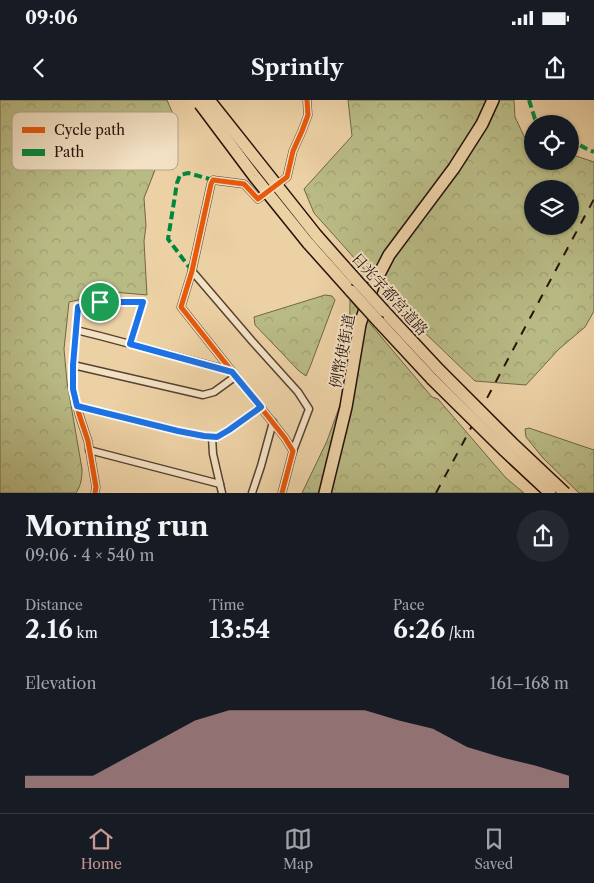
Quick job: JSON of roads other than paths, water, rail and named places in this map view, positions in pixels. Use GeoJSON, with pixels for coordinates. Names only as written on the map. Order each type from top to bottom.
{"type":"FeatureCollection","features":[{"type":"Feature","properties":{"kind":"highway","name":"例幣使街道"},"geometry":{"type":"LineString","coordinates":[[325,493],[346,406],[360,324],[373,286],[389,255],[454,168],[482,124],[493,100]]}},
{"type":"Feature","properties":{"kind":"highway","name":"日光宇都宮道路"},"geometry":{"type":"LineString","coordinates":[[202,101],[254,176],[354,285],[384,311],[435,374],[505,451],[550,493]]}},
{"type":"Feature","properties":{"kind":"highway","name":"日光宇都宮道路"},"geometry":{"type":"LineString","coordinates":[[354,285],[379,322],[565,493]]}},
{"type":"Feature","properties":{"kind":"street"},"geometry":{"type":"LineString","coordinates":[[293,451],[273,422],[181,307],[192,271],[211,184],[214,180],[244,184],[258,199],[287,177],[294,151],[308,115],[307,100]]}},
{"type":"Feature","properties":{"kind":"street"},"geometry":{"type":"LineString","coordinates":[[192,271],[298,392],[308,409],[293,451],[282,493]]}},
{"type":"Feature","properties":{"kind":"street"},"geometry":{"type":"LineString","coordinates":[[95,493],[96,487],[90,450],[73,389],[78,307],[100,302],[143,302],[130,344]]}},
{"type":"Feature","properties":{"kind":"street"},"geometry":{"type":"LineString","coordinates":[[76,330],[234,374]]}},
{"type":"Feature","properties":{"kind":"street"},"geometry":{"type":"LineString","coordinates":[[73,365],[203,395],[214,392],[234,374]]}},
{"type":"Feature","properties":{"kind":"street"},"geometry":{"type":"LineString","coordinates":[[77,406],[178,431],[217,437],[261,407]]}},
{"type":"Feature","properties":{"kind":"street"},"geometry":{"type":"LineString","coordinates":[[252,493],[273,422]]}},
{"type":"Feature","properties":{"kind":"street"},"geometry":{"type":"LineString","coordinates":[[212,436],[213,454],[222,493]]}},
{"type":"Feature","properties":{"kind":"street"},"geometry":{"type":"LineString","coordinates":[[90,450],[220,484]]}},
{"type":"Feature","properties":{"kind":"railway"},"geometry":{"type":"LineString","coordinates":[[436,493],[594,199]]}}]}
